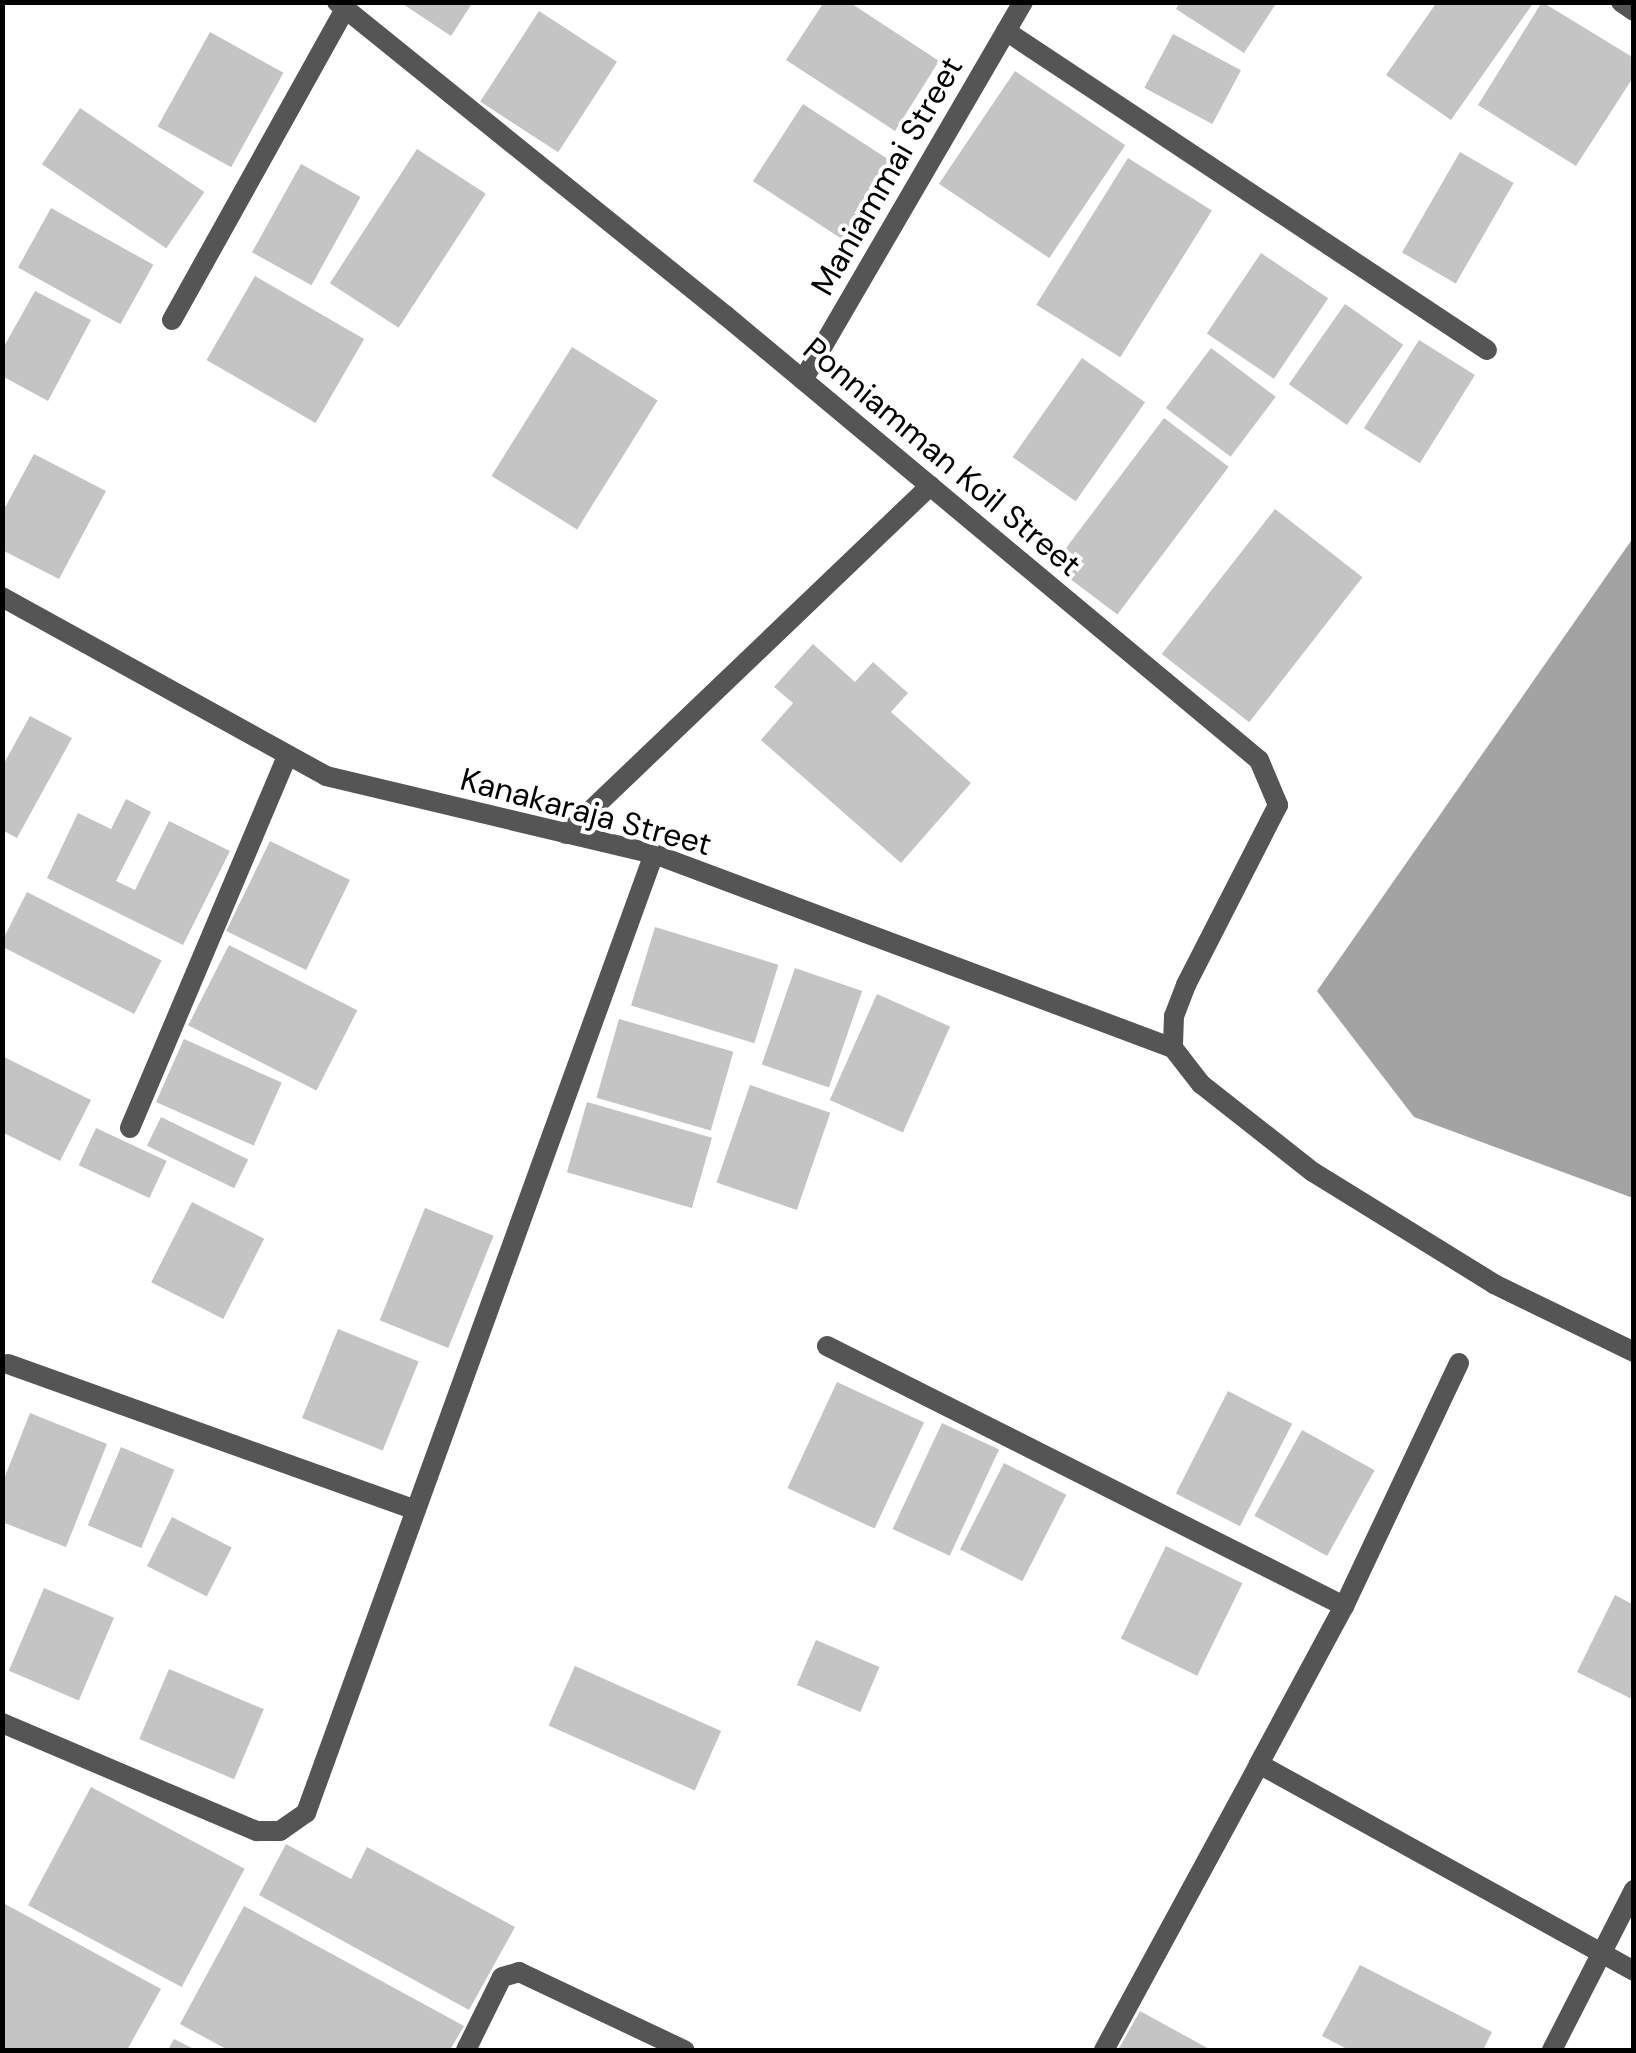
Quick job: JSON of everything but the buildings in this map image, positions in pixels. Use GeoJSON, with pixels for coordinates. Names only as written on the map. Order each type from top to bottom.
{"type":"FeatureCollection","features":[{"type":"Feature","properties":{"kind":"street","name":"Maniammai Street"},"geometry":{"type":"LineString","coordinates":[[803,380],[1023,2]]}},
{"type":"Feature","properties":{"kind":"street"},"geometry":{"type":"LineString","coordinates":[[1620,2],[1634,11]]}},
{"type":"Feature","properties":{"kind":"street"},"geometry":{"type":"LineString","coordinates":[[172,320],[341,6]]}},
{"type":"Feature","properties":{"kind":"street","name":"Ponniamman Koil Street"},"geometry":{"type":"LineString","coordinates":[[341,6],[803,380],[1259,760],[1272,780],[1278,805],[1186,985],[1174,1016],[1173,1048]]}},
{"type":"Feature","properties":{"kind":"street"},"geometry":{"type":"LineString","coordinates":[[1006,31],[1487,350]]}},
{"type":"Feature","properties":{"kind":"street"},"geometry":{"type":"LineString","coordinates":[[566,834],[930,486]]}},
{"type":"Feature","properties":{"kind":"street","name":"Kanakaraja Street"},"geometry":{"type":"LineString","coordinates":[[2,597],[326,776],[654,854],[1173,1048]]}},
{"type":"Feature","properties":{"kind":"street"},"geometry":{"type":"LineString","coordinates":[[130,1128],[286,756]]}},
{"type":"Feature","properties":{"kind":"street"},"geometry":{"type":"LineString","coordinates":[[2,1724],[257,1831],[280,1831],[306,1812],[654,854]]}},
{"type":"Feature","properties":{"kind":"street"},"geometry":{"type":"LineString","coordinates":[[1173,1048],[1200,1084],[1313,1172],[1494,1284],[1634,1352]]}},
{"type":"Feature","properties":{"kind":"street"},"geometry":{"type":"LineString","coordinates":[[827,1346],[1344,1606]]}},
{"type":"Feature","properties":{"kind":"street"},"geometry":{"type":"LineString","coordinates":[[1104,2050],[1344,1606],[1459,1363]]}},
{"type":"Feature","properties":{"kind":"street"},"geometry":{"type":"LineString","coordinates":[[8,1364],[416,1510]]}},
{"type":"Feature","properties":{"kind":"street"},"geometry":{"type":"LineString","coordinates":[[1259,1764],[1634,1971]]}},
{"type":"Feature","properties":{"kind":"street"},"geometry":{"type":"LineString","coordinates":[[1552,2050],[1598,1951],[1634,1890]]}},
{"type":"Feature","properties":{"kind":"street"},"geometry":{"type":"LineString","coordinates":[[466,2050],[502,1977],[519,1972],[684,2050]]}},
{"type":"Feature","properties":{"kind":"shaded area"},"geometry":{"type":"Polygon","coordinates":[[[1633,538],[1633,1198],[1414,1117],[1317,991],[1633,538]]]}}]}
